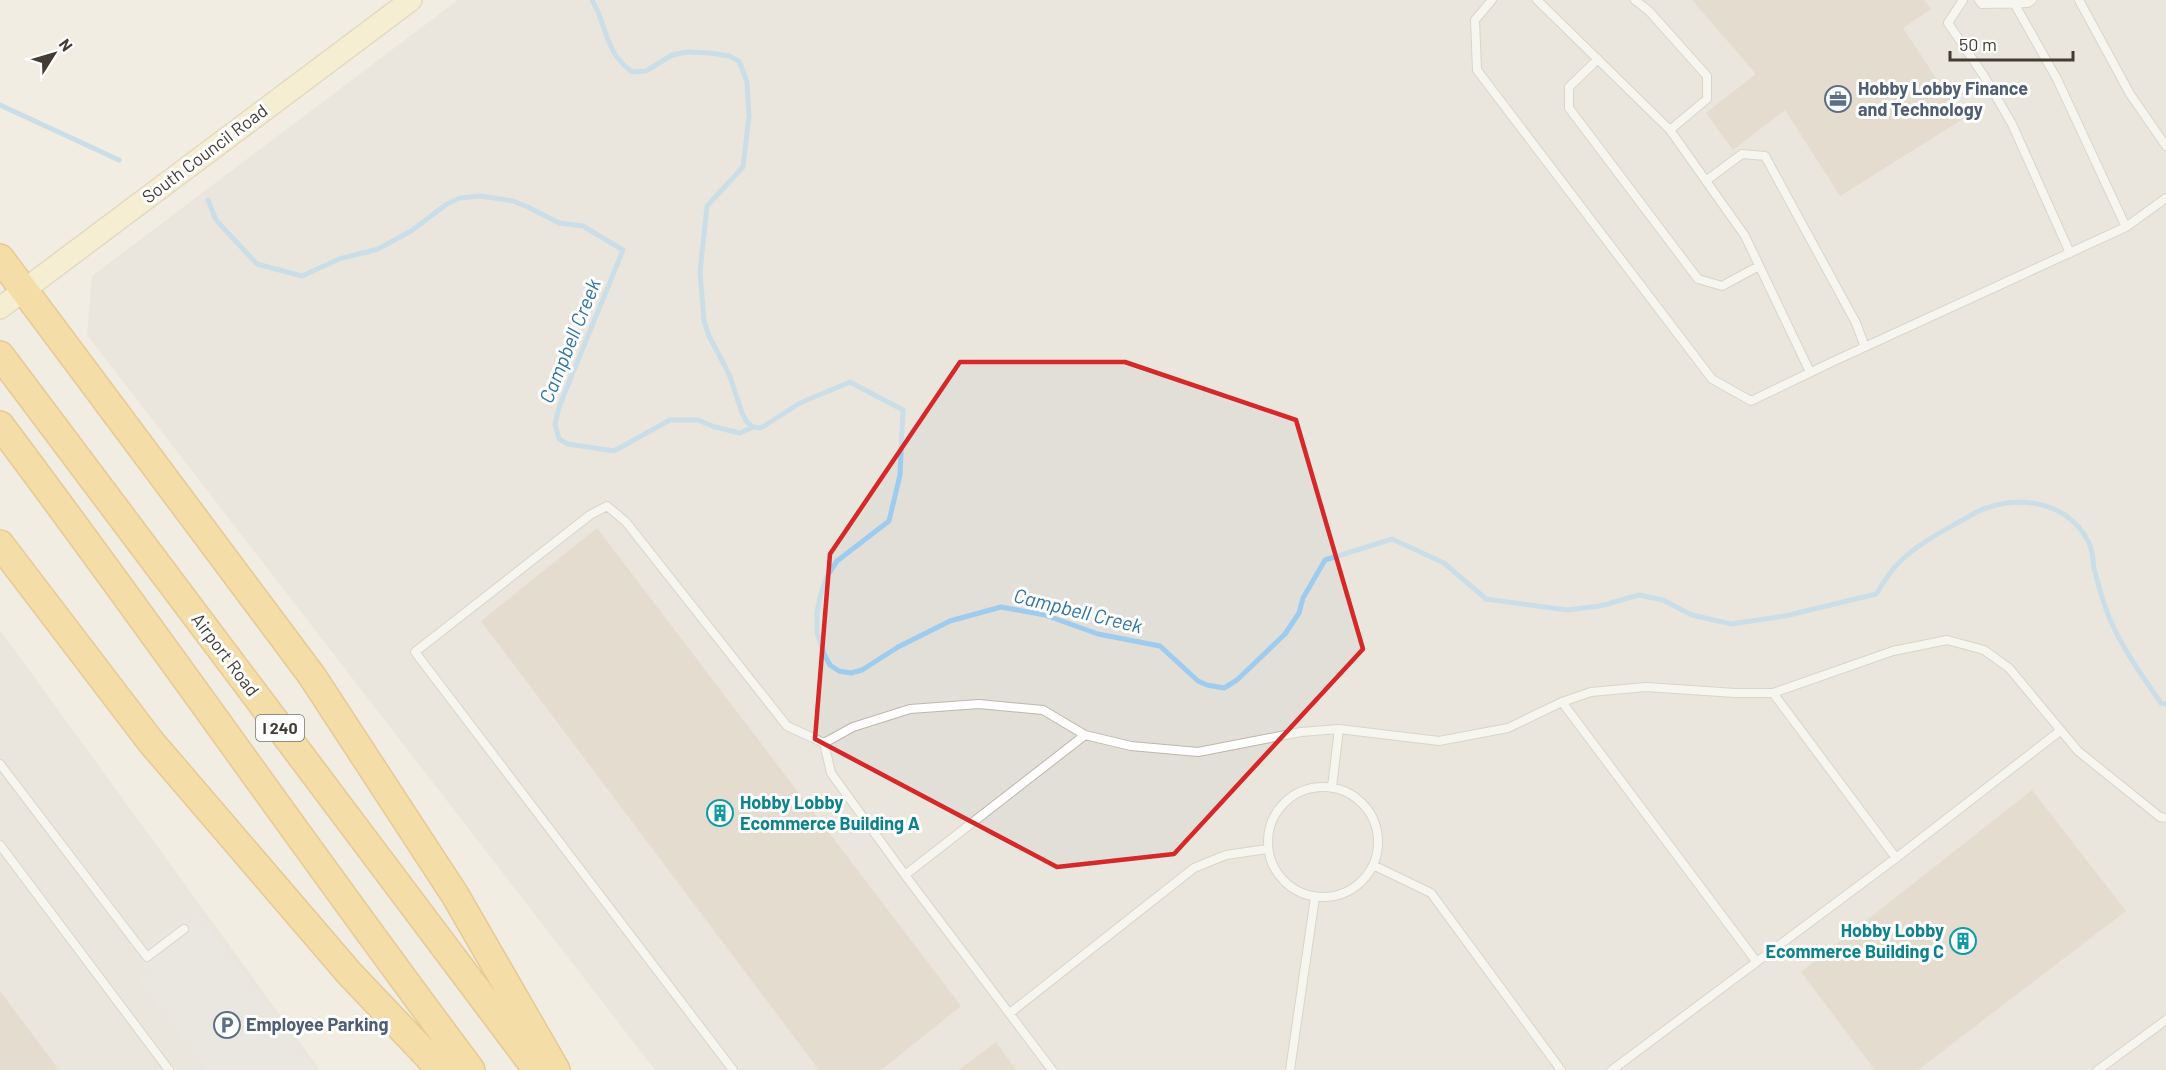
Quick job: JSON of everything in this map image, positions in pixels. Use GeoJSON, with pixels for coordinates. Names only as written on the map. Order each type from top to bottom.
{"type":"FeatureCollection","features":[{"type":"Feature","properties":{"kind":"highway"},"geometry":{"type":"LineString","coordinates":[[0,258],[312,676],[455,896],[556,1070]]}},
{"type":"Feature","properties":{"kind":"highway","name":"Airport Road"},"geometry":{"type":"LineString","coordinates":[[0,355],[537,1070]]}},
{"type":"Feature","properties":{"kind":"highway","name":"I 240"},"geometry":{"type":"LineString","coordinates":[[0,425],[92,547],[373,939],[471,1070]]}},
{"type":"Feature","properties":{"kind":"highway"},"geometry":{"type":"LineString","coordinates":[[0,544],[151,742],[349,973],[441,1070]]}},
{"type":"Feature","properties":{"kind":"main road","name":"South Council Road"},"geometry":{"type":"LineString","coordinates":[[0,308],[411,0]]}},
{"type":"Feature","properties":{"kind":"lane"},"geometry":{"type":"LineString","coordinates":[[1492,0],[1475,20],[1478,70],[1712,379],[1751,401],[1865,346],[2126,227],[2166,198]]}},
{"type":"Feature","properties":{"kind":"lane"},"geometry":{"type":"LineString","coordinates":[[1537,0],[1670,130],[1707,180],[1745,236],[1810,372]]}},
{"type":"Feature","properties":{"kind":"lane"},"geometry":{"type":"LineString","coordinates":[[1635,0],[1649,11],[1707,76],[1707,99],[1670,130]]}},
{"type":"Feature","properties":{"kind":"lane"},"geometry":{"type":"LineString","coordinates":[[1963,0],[1948,23],[1984,76],[2012,124],[2070,253]]}},
{"type":"Feature","properties":{"kind":"lane"},"geometry":{"type":"LineString","coordinates":[[1978,0],[1982,4],[2028,3],[2032,0]]}},
{"type":"Feature","properties":{"kind":"lane"},"geometry":{"type":"LineString","coordinates":[[2079,0],[2130,93],[2166,146]]}},
{"type":"Feature","properties":{"kind":"lane"},"geometry":{"type":"LineString","coordinates":[[2014,3],[2056,79],[2126,227]]}},
{"type":"Feature","properties":{"kind":"lane"},"geometry":{"type":"LineString","coordinates":[[1598,59],[1569,87],[1569,108],[1698,279],[1722,286],[1759,266]]}},
{"type":"Feature","properties":{"kind":"lane"},"geometry":{"type":"LineString","coordinates":[[1707,180],[1743,154],[1765,156],[1856,323],[1865,346]]}},
{"type":"Feature","properties":{"kind":"lane"},"geometry":{"type":"LineString","coordinates":[[733,1070],[415,652],[590,515],[607,506],[626,522],[787,726],[824,743]]}},
{"type":"Feature","properties":{"kind":"lane"},"geometry":{"type":"LineString","coordinates":[[824,743],[854,727],[910,709],[979,704],[1043,710],[1085,735],[1131,746],[1198,752],[1301,732],[1339,729],[1439,741],[1508,728],[1562,702],[1591,692],[1646,687],[1773,693],[1893,651],[1947,640],[1984,650],[2009,668],[2078,751],[2160,817],[2166,818]]}},
{"type":"Feature","properties":{"kind":"lane"},"geometry":{"type":"LineString","coordinates":[[1773,693],[1896,858]]}},
{"type":"Feature","properties":{"kind":"lane"},"geometry":{"type":"LineString","coordinates":[[1562,702],[1756,961]]}},
{"type":"Feature","properties":{"kind":"lane"},"geometry":{"type":"LineString","coordinates":[[1332,787],[1339,729]]}},
{"type":"Feature","properties":{"kind":"lane"},"geometry":{"type":"LineString","coordinates":[[1612,1070],[1896,858],[2060,730]]}},
{"type":"Feature","properties":{"kind":"lane"},"geometry":{"type":"LineString","coordinates":[[905,874],[1085,735]]}},
{"type":"Feature","properties":{"kind":"lane"},"geometry":{"type":"LineString","coordinates":[[824,743],[831,773],[1052,1070]]}},
{"type":"Feature","properties":{"kind":"lane"},"geometry":{"type":"LineString","coordinates":[[0,764],[147,957],[184,929]]}},
{"type":"Feature","properties":{"kind":"lane"},"geometry":{"type":"LineString","coordinates":[[1317,786],[1332,787],[1356,798],[1373,818],[1378,835],[1375,866],[1361,882],[1347,892],[1331,897],[1315,897],[1289,886],[1275,869],[1268,849],[1267,834],[1271,820],[1284,802],[1303,790],[1317,786]]}},
{"type":"Feature","properties":{"kind":"lane"},"geometry":{"type":"LineString","coordinates":[[0,845],[169,1070]]}},
{"type":"Feature","properties":{"kind":"lane"},"geometry":{"type":"LineString","coordinates":[[1010,1013],[1194,868],[1226,855],[1268,849]]}},
{"type":"Feature","properties":{"kind":"lane"},"geometry":{"type":"LineString","coordinates":[[1375,866],[1431,893],[1562,1070]]}},
{"type":"Feature","properties":{"kind":"lane"},"geometry":{"type":"LineString","coordinates":[[1290,1070],[1315,897]]}},
{"type":"Feature","properties":{"kind":"lane"},"geometry":{"type":"LineString","coordinates":[[2098,1070],[2166,1020]]}},
{"type":"Feature","properties":{"kind":"highlighted area"},"geometry":{"type":"Polygon","coordinates":[[[960,362],[1125,362],[1296,420],[1363,649],[1174,854],[1057,867],[815,739],[830,554],[960,362]]]}},
{"type":"Feature","properties":{"kind":"shaded area"},"geometry":{"type":"Polygon","coordinates":[[[458,0],[2166,0],[2166,1070],[655,1070],[87,335],[92,276],[458,0]]]}},
{"type":"Feature","properties":{"kind":"shaded area"},"geometry":{"type":"Polygon","coordinates":[[[0,630],[320,1070],[0,1070],[0,630]]]}},
{"type":"Feature","properties":{"kind":"shaded area","name":"Employee Parking"},"geometry":{"type":"Polygon","coordinates":[[[195,909],[316,1070],[206,1070],[138,980],[147,972],[134,953],[195,909]]]}},
{"type":"Feature","properties":{"kind":"building","name":"Hobby Lobby Finance and Technology"},"geometry":{"type":"Polygon","coordinates":[[[1692,0],[1924,0],[1931,9],[1903,28],[1963,119],[1840,196],[1785,110],[1733,150],[1706,113],[1756,74],[1692,0]]]}},
{"type":"Feature","properties":{"kind":"building","name":"Hobby Lobby Ecommerce Building A"},"geometry":{"type":"Polygon","coordinates":[[[597,528],[961,1006],[881,1070],[819,1070],[481,621],[597,528]]]}},
{"type":"Feature","properties":{"kind":"building","name":"Hobby Lobby Ecommerce Building C"},"geometry":{"type":"Polygon","coordinates":[[[2032,790],[2126,911],[1918,1070],[1875,1070],[1801,972],[2032,790]]]}},
{"type":"Feature","properties":{"kind":"building"},"geometry":{"type":"Polygon","coordinates":[[[0,991],[59,1070],[0,1070],[0,991]]]}},
{"type":"Feature","properties":{"kind":"building"},"geometry":{"type":"Polygon","coordinates":[[[996,1042],[1016,1070],[959,1070],[996,1042]]]}},
{"type":"Feature","properties":{"kind":"waterway"},"geometry":{"type":"LineString","coordinates":[[592,0],[611,47],[632,72],[646,71],[672,55],[687,52],[710,53],[729,56],[739,61],[747,82],[749,116],[743,167],[707,206],[700,272],[704,321],[709,336],[729,374],[742,413],[753,427]]}},
{"type":"Feature","properties":{"kind":"waterway","name":"Campbell Creek"},"geometry":{"type":"LineString","coordinates":[[0,105],[119,160]]}},
{"type":"Feature","properties":{"kind":"waterway","name":"Campbell Creek"},"geometry":{"type":"LineString","coordinates":[[208,200],[216,220],[257,264],[302,276],[339,259],[378,249],[411,231],[447,204],[460,198],[481,196],[513,201],[559,223],[583,226],[623,250],[559,407],[555,424],[559,439],[568,444],[614,451],[670,420],[698,420],[740,433],[753,427],[761,428],[800,403],[850,382],[903,410],[900,475],[889,521],[837,561],[827,576],[820,597],[817,633],[830,665],[839,671],[851,673],[862,670],[898,647],[950,621],[1001,607],[1045,615],[1098,634],[1160,646],[1198,681],[1224,688],[1237,680],[1285,634],[1299,613],[1303,598],[1325,560],[1392,539],[1444,563],[1486,599],[1567,610],[1600,606],[1639,595],[1663,600],[1692,615],[1731,624],[1785,616],[1876,594],[1891,571],[1915,549],[1982,509],[2013,502],[2053,509],[2075,523],[2084,534],[2091,547],[2099,587],[2114,628],[2147,683],[2161,703],[2166,704]]}},
{"type":"Feature","properties":{"kind":"place","name":"Hobby Lobby Finance and Technology"},"geometry":{"type":"Point","coordinates":[1838,99]}},
{"type":"Feature","properties":{"kind":"place","name":"Hobby Lobby Ecommerce Building A"},"geometry":{"type":"Point","coordinates":[720,813]}},
{"type":"Feature","properties":{"kind":"place","name":"Hobby Lobby Ecommerce Building C"},"geometry":{"type":"Point","coordinates":[1963,941]}},
{"type":"Feature","properties":{"kind":"place","name":"Employee Parking"},"geometry":{"type":"Point","coordinates":[227,1025]}}]}
